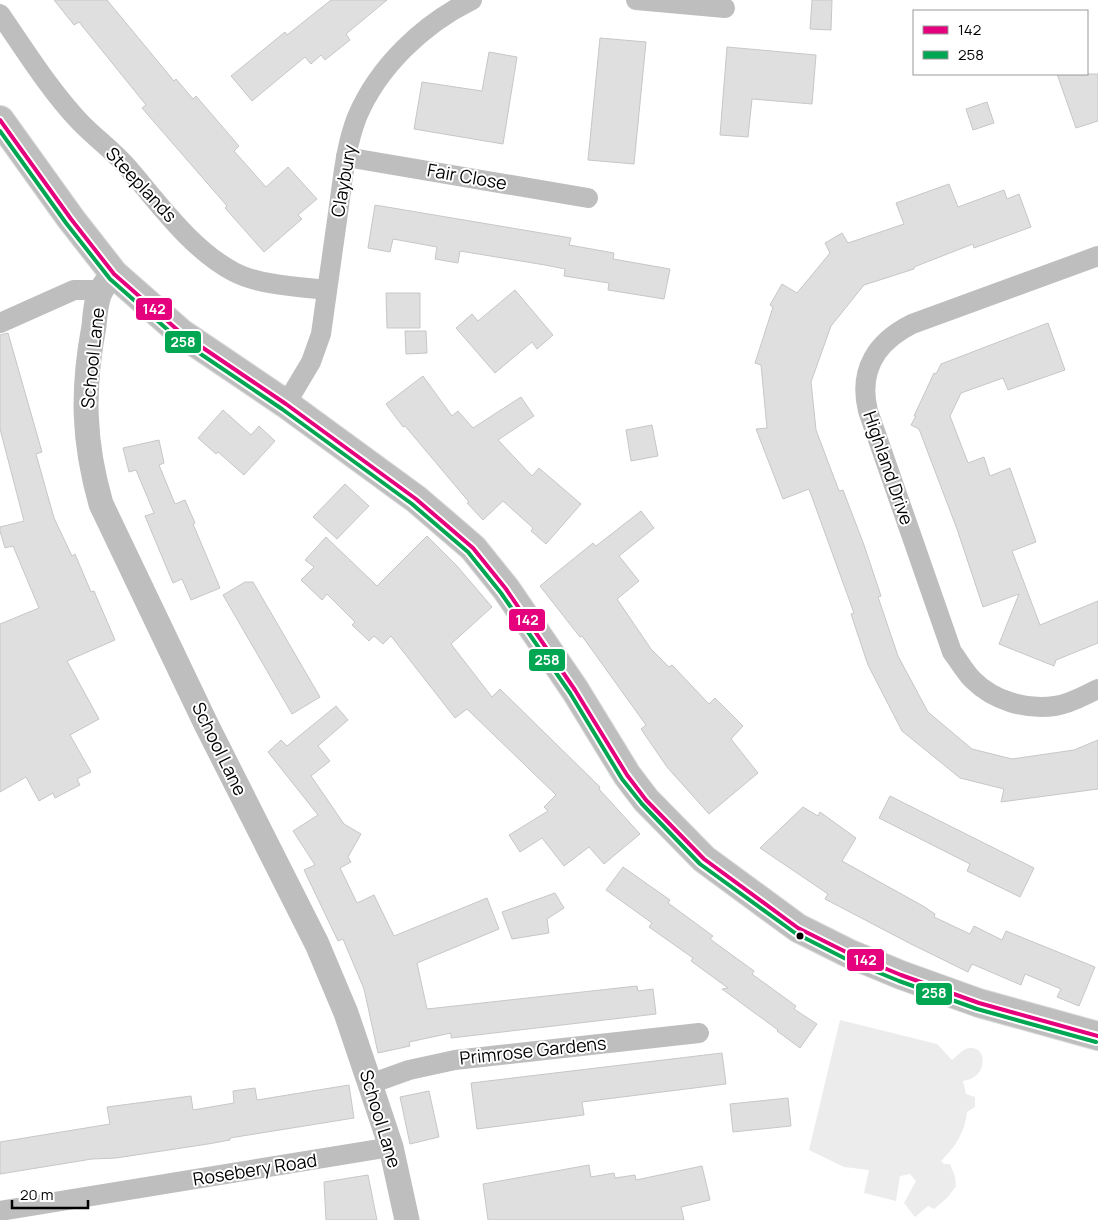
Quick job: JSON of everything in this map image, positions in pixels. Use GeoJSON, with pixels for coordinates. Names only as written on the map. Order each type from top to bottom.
{"type":"FeatureCollection","features":[{"type":"Feature","properties":{"kind":"main road"},"geometry":{"type":"LineString","coordinates":[[0,120],[71,219],[108,282],[286,404],[416,499],[473,548],[506,589],[575,690],[627,775],[651,806],[704,859],[798,928],[848,953],[900,975],[979,1003],[1098,1036]]}},
{"type":"Feature","properties":{"kind":"street","name":"Claybury"},"geometry":{"type":"LineString","coordinates":[[286,404],[312,362],[321,334],[346,157],[357,118],[372,88],[395,57],[454,8],[472,0]]}},
{"type":"Feature","properties":{"kind":"street"},"geometry":{"type":"LineString","coordinates":[[636,0],[725,8]]}},
{"type":"Feature","properties":{"kind":"street","name":"Steeplands"},"geometry":{"type":"LineString","coordinates":[[0,14],[54,90],[79,121],[128,167],[167,215],[216,262],[236,274],[264,282],[327,290]]}},
{"type":"Feature","properties":{"kind":"street","name":"Fair Close"},"geometry":{"type":"LineString","coordinates":[[346,157],[588,198]]}},
{"type":"Feature","properties":{"kind":"street","name":"Highland Drive"},"geometry":{"type":"LineString","coordinates":[[1098,256],[912,324],[897,332],[883,344],[872,359],[866,377],[864,397],[952,652],[973,680],[991,694],[1007,702],[1033,706],[1056,706],[1098,689]]}},
{"type":"Feature","properties":{"kind":"street"},"geometry":{"type":"LineString","coordinates":[[0,323],[74,290],[108,282]]}},
{"type":"Feature","properties":{"kind":"street","name":"School Lane"},"geometry":{"type":"LineString","coordinates":[[108,282],[90,348],[85,406],[92,472],[102,504],[206,724],[317,944],[346,1013],[391,1147],[407,1220]]}},
{"type":"Feature","properties":{"kind":"street","name":"Primrose Gardens"},"geometry":{"type":"LineString","coordinates":[[370,1084],[409,1070],[455,1060],[699,1033]]}},
{"type":"Feature","properties":{"kind":"street","name":"Rosebery Road"},"geometry":{"type":"LineString","coordinates":[[9,1214],[391,1147]]}},
{"type":"Feature","properties":{"kind":"shaded area"},"geometry":{"type":"Polygon","coordinates":[[[840,1020],[937,1044],[952,1060],[968,1048],[976,1049],[982,1056],[982,1065],[978,1074],[963,1081],[966,1094],[975,1097],[975,1107],[967,1112],[959,1138],[941,1161],[944,1164],[950,1164],[956,1186],[948,1197],[934,1209],[928,1206],[915,1217],[904,1203],[916,1181],[910,1174],[900,1176],[896,1201],[864,1193],[869,1170],[844,1167],[809,1150],[840,1020]]]}},
{"type":"Feature","properties":{"kind":"building"},"geometry":{"type":"Polygon","coordinates":[[[54,0],[107,0],[174,81],[176,79],[193,99],[196,96],[239,146],[234,151],[266,187],[288,167],[317,199],[298,215],[302,219],[264,252],[225,208],[227,206],[142,108],[146,105],[79,22],[74,25],[54,0]]]}},
{"type":"Feature","properties":{"kind":"building"},"geometry":{"type":"Polygon","coordinates":[[[331,0],[387,0],[346,34],[350,40],[325,60],[321,55],[311,64],[305,57],[252,101],[231,76],[285,32],[287,35],[331,0]]]}},
{"type":"Feature","properties":{"kind":"building"},"geometry":{"type":"Polygon","coordinates":[[[812,0],[832,0],[831,30],[810,29],[812,0]]]}},
{"type":"Feature","properties":{"kind":"building"},"geometry":{"type":"Polygon","coordinates":[[[600,38],[646,42],[634,164],[588,160],[600,38]]]}},
{"type":"Feature","properties":{"kind":"building"},"geometry":{"type":"Polygon","coordinates":[[[727,47],[816,55],[812,104],[752,99],[748,137],[720,135],[727,47]]]}},
{"type":"Feature","properties":{"kind":"building"},"geometry":{"type":"Polygon","coordinates":[[[489,52],[517,57],[503,144],[414,129],[422,82],[482,91],[489,52]]]}},
{"type":"Feature","properties":{"kind":"building"},"geometry":{"type":"Polygon","coordinates":[[[1098,74],[1098,121],[1076,128],[1057,75],[1098,74]]]}},
{"type":"Feature","properties":{"kind":"building"},"geometry":{"type":"Polygon","coordinates":[[[987,102],[994,123],[973,130],[966,109],[987,102]]]}},
{"type":"Feature","properties":{"kind":"building"},"geometry":{"type":"Polygon","coordinates":[[[949,184],[958,207],[1004,190],[1007,199],[1019,194],[1031,227],[974,248],[973,244],[914,267],[914,269],[864,285],[831,326],[811,382],[816,430],[839,491],[843,490],[864,545],[881,596],[878,597],[898,656],[928,712],[972,749],[1012,759],[1074,750],[1098,740],[1098,789],[1001,802],[1004,789],[960,778],[902,731],[868,665],[851,614],[854,613],[809,489],[783,499],[756,429],[767,428],[761,365],[755,363],[773,307],[770,305],[782,284],[797,293],[830,253],[825,243],[842,233],[848,243],[904,224],[896,203],[949,184]]]}},
{"type":"Feature","properties":{"kind":"building"},"geometry":{"type":"Polygon","coordinates":[[[375,205],[571,238],[569,245],[614,253],[613,259],[670,269],[664,299],[608,290],[609,283],[564,276],[565,269],[545,265],[460,251],[458,263],[435,259],[437,247],[393,239],[390,252],[368,248],[375,205]]]}},
{"type":"Feature","properties":{"kind":"building"},"geometry":{"type":"Polygon","coordinates":[[[515,290],[553,335],[537,349],[532,342],[495,373],[456,328],[472,314],[478,321],[515,290]]]}},
{"type":"Feature","properties":{"kind":"building"},"geometry":{"type":"Polygon","coordinates":[[[386,293],[420,293],[420,328],[387,328],[386,293]]]}},
{"type":"Feature","properties":{"kind":"building"},"geometry":{"type":"Polygon","coordinates":[[[1048,323],[1065,370],[1008,390],[1003,378],[961,393],[950,416],[968,463],[984,457],[990,476],[1010,468],[1036,542],[1012,551],[1040,625],[1098,601],[1098,643],[1056,660],[1054,666],[999,644],[1019,594],[983,607],[957,529],[919,429],[911,425],[934,373],[936,374],[941,364],[1048,323]]]}},
{"type":"Feature","properties":{"kind":"building"},"geometry":{"type":"Polygon","coordinates":[[[405,331],[426,331],[427,353],[406,354],[405,331]]]}},
{"type":"Feature","properties":{"kind":"building"},"geometry":{"type":"Polygon","coordinates":[[[8,333],[42,452],[36,454],[54,518],[72,556],[75,554],[91,592],[94,591],[115,640],[67,661],[99,719],[70,735],[91,772],[77,779],[80,785],[55,798],[53,793],[39,801],[26,777],[0,792],[0,624],[39,608],[13,546],[5,548],[0,531],[0,527],[24,521],[0,429],[0,335],[8,333]]]}},
{"type":"Feature","properties":{"kind":"building"},"geometry":{"type":"Polygon","coordinates":[[[423,376],[452,416],[458,411],[473,428],[521,397],[534,416],[498,440],[532,476],[539,468],[581,504],[546,544],[531,531],[533,528],[503,501],[483,520],[405,426],[403,427],[386,404],[423,376]]]}},
{"type":"Feature","properties":{"kind":"building"},"geometry":{"type":"Polygon","coordinates":[[[223,410],[251,435],[259,426],[275,441],[244,475],[218,452],[216,454],[198,438],[223,410]]]}},
{"type":"Feature","properties":{"kind":"building"},"geometry":{"type":"Polygon","coordinates":[[[652,425],[658,456],[631,461],[626,430],[652,425]]]}},
{"type":"Feature","properties":{"kind":"building"},"geometry":{"type":"Polygon","coordinates":[[[159,440],[164,463],[159,465],[175,504],[185,500],[220,588],[191,600],[182,579],[173,583],[145,516],[154,513],[136,470],[129,472],[123,448],[159,440]]]}},
{"type":"Feature","properties":{"kind":"building"},"geometry":{"type":"Polygon","coordinates":[[[345,484],[369,506],[337,539],[313,517],[345,484]]]}},
{"type":"Feature","properties":{"kind":"building"},"geometry":{"type":"Polygon","coordinates":[[[641,511],[654,528],[619,556],[639,581],[617,599],[651,649],[669,667],[672,665],[709,704],[715,698],[743,726],[731,739],[758,773],[709,814],[667,767],[641,729],[646,725],[582,636],[580,637],[540,586],[593,543],[596,546],[641,511]]]}},
{"type":"Feature","properties":{"kind":"building"},"geometry":{"type":"Polygon","coordinates":[[[427,536],[457,566],[492,607],[451,644],[492,697],[500,689],[600,787],[599,789],[640,834],[604,864],[589,847],[564,866],[542,838],[520,852],[509,835],[548,811],[544,807],[556,795],[467,709],[455,718],[391,636],[383,644],[374,636],[369,641],[352,625],[355,622],[327,594],[322,600],[301,580],[314,567],[305,560],[326,537],[377,586],[427,536]]]}},
{"type":"Feature","properties":{"kind":"building"},"geometry":{"type":"Polygon","coordinates":[[[245,582],[253,582],[320,697],[292,714],[223,595],[245,582]]]}},
{"type":"Feature","properties":{"kind":"building"},"geometry":{"type":"Polygon","coordinates":[[[336,706],[348,720],[318,746],[330,761],[311,776],[344,824],[361,834],[348,857],[351,862],[340,868],[357,903],[374,895],[394,936],[487,898],[499,929],[417,963],[427,1009],[637,986],[638,991],[653,989],[656,1014],[451,1038],[451,1033],[409,1042],[410,1046],[378,1053],[364,989],[343,939],[338,941],[304,870],[315,865],[293,831],[318,815],[268,752],[281,740],[287,746],[336,706]]]}},
{"type":"Feature","properties":{"kind":"building"},"geometry":{"type":"Polygon","coordinates":[[[890,796],[1034,868],[1020,897],[967,871],[970,864],[879,818],[890,796]]]}},
{"type":"Feature","properties":{"kind":"building"},"geometry":{"type":"Polygon","coordinates":[[[803,807],[818,816],[820,812],[856,838],[842,861],[923,906],[935,914],[934,917],[970,934],[974,926],[1002,940],[1006,931],[1095,967],[1079,1006],[1057,997],[1061,989],[1025,974],[1021,985],[972,964],[968,972],[825,899],[828,894],[760,848],[803,807]]]}},
{"type":"Feature","properties":{"kind":"building"},"geometry":{"type":"Polygon","coordinates":[[[623,867],[670,900],[668,903],[713,936],[710,939],[754,971],[752,974],[796,1006],[794,1009],[817,1024],[800,1048],[722,989],[728,988],[691,961],[693,958],[649,927],[652,923],[606,890],[623,867]]]}},
{"type":"Feature","properties":{"kind":"building"},"geometry":{"type":"Polygon","coordinates":[[[555,893],[564,908],[547,919],[549,933],[512,939],[502,912],[555,893]]]}},
{"type":"Feature","properties":{"kind":"building"},"geometry":{"type":"Polygon","coordinates":[[[722,1053],[726,1084],[582,1102],[584,1115],[477,1129],[471,1083],[722,1053]]]}},
{"type":"Feature","properties":{"kind":"building"},"geometry":{"type":"Polygon","coordinates":[[[349,1085],[354,1118],[230,1138],[230,1140],[208,1144],[116,1158],[92,1159],[0,1174],[0,1142],[110,1124],[107,1107],[191,1096],[193,1110],[234,1103],[233,1091],[255,1088],[257,1100],[349,1085]]]}},
{"type":"Feature","properties":{"kind":"building"},"geometry":{"type":"Polygon","coordinates":[[[429,1091],[439,1137],[410,1144],[400,1097],[429,1091]]]}},
{"type":"Feature","properties":{"kind":"building"},"geometry":{"type":"Polygon","coordinates":[[[788,1098],[791,1126],[733,1132],[730,1104],[788,1098]]]}},
{"type":"Feature","properties":{"kind":"building"},"geometry":{"type":"Polygon","coordinates":[[[589,1165],[591,1177],[614,1173],[615,1178],[635,1175],[636,1180],[702,1166],[710,1200],[681,1207],[684,1220],[488,1220],[483,1184],[589,1165]]]}},
{"type":"Feature","properties":{"kind":"building"},"geometry":{"type":"Polygon","coordinates":[[[368,1175],[377,1220],[326,1220],[324,1182],[368,1175]]]}},
{"type":"Feature","properties":{"kind":"transit line","name":"142"},"geometry":{"type":"LineString","coordinates":[[0,120],[71,219],[114,274],[181,333],[286,404],[416,499],[473,548],[506,589],[575,690],[627,775],[646,800],[704,859],[798,928],[848,953],[901,975],[979,1003],[1098,1036]]}},
{"type":"Feature","properties":{"kind":"transit line","name":"258"},"geometry":{"type":"LineString","coordinates":[[0,131],[66,223],[110,279],[177,338],[282,409],[412,504],[468,552],[501,593],[570,693],[622,779],[642,804],[700,864],[795,933],[846,959],[899,981],[977,1009],[1096,1042]]}}]}
